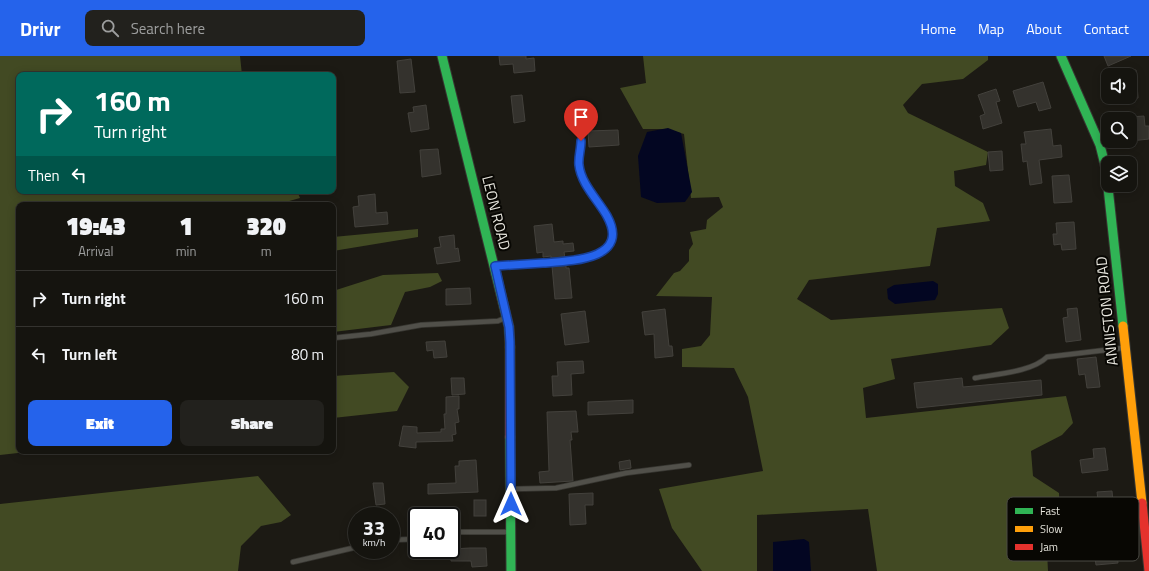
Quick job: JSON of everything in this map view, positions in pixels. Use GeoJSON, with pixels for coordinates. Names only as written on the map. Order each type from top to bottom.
{"type":"FeatureCollection","features":[{"type":"Feature","properties":{"kind":"street","name":"LEON ROAD"},"geometry":{"type":"LineString","coordinates":[[442,56],[507,317],[510,342],[511,571]]}},
{"type":"Feature","properties":{"kind":"street","name":"ANNISTON ROAD"},"geometry":{"type":"LineString","coordinates":[[1062,56],[1100,145],[1106,168],[1149,571]]}},
{"type":"Feature","properties":{"kind":"lane"},"geometry":{"type":"LineString","coordinates":[[495,266],[578,260],[604,251],[610,244],[612,227],[607,216],[588,187],[579,165],[581,141]]}},
{"type":"Feature","properties":{"kind":"lane"},"geometry":{"type":"LineString","coordinates":[[336,338],[371,334],[421,325],[498,321],[507,317]]}},
{"type":"Feature","properties":{"kind":"lane"},"geometry":{"type":"LineString","coordinates":[[975,378],[1024,369],[1043,361],[1047,357],[1125,348]]}},
{"type":"Feature","properties":{"kind":"lane"},"geometry":{"type":"LineString","coordinates":[[511,489],[556,488],[626,473],[689,465]]}},
{"type":"Feature","properties":{"kind":"lane"},"geometry":{"type":"LineString","coordinates":[[460,532],[511,532]]}},
{"type":"Feature","properties":{"kind":"lane"},"geometry":{"type":"LineString","coordinates":[[293,562],[348,548]]}},
{"type":"Feature","properties":{"kind":"green space"},"geometry":{"type":"Polygon","coordinates":[[[0,56],[240,56],[242,72],[16,72],[16,194],[298,194],[300,198],[286,202],[16,202],[16,453],[0,455],[0,56]]]}},
{"type":"Feature","properties":{"kind":"green space"},"geometry":{"type":"Polygon","coordinates":[[[643,56],[988,56],[988,60],[963,79],[922,84],[903,105],[908,113],[988,152],[986,165],[954,171],[955,186],[983,203],[990,221],[937,228],[930,266],[809,280],[797,299],[831,320],[1002,308],[1009,328],[991,345],[891,359],[895,379],[863,388],[866,418],[1066,396],[1073,423],[1062,435],[1031,451],[1033,476],[1059,493],[1059,497],[1007,497],[1007,561],[1047,561],[1048,571],[877,571],[868,509],[757,515],[757,571],[702,571],[672,528],[659,489],[763,471],[748,397],[734,368],[682,367],[682,349],[701,346],[710,335],[712,297],[656,296],[674,273],[680,271],[689,261],[689,250],[693,244],[690,232],[706,229],[707,220],[723,207],[719,197],[691,198],[684,134],[666,129],[643,129],[620,88],[646,83],[643,56]]]}},
{"type":"Feature","properties":{"kind":"green space"},"geometry":{"type":"Polygon","coordinates":[[[418,229],[418,237],[336,251],[336,237],[418,229]]]}},
{"type":"Feature","properties":{"kind":"green space"},"geometry":{"type":"Polygon","coordinates":[[[438,273],[442,281],[430,287],[405,292],[391,325],[336,332],[336,290],[383,275],[438,273]]]}},
{"type":"Feature","properties":{"kind":"green space"},"geometry":{"type":"Polygon","coordinates":[[[394,372],[409,387],[397,411],[336,418],[336,376],[394,372]]]}},
{"type":"Feature","properties":{"kind":"green space"},"geometry":{"type":"Polygon","coordinates":[[[258,476],[291,515],[281,522],[261,526],[241,546],[238,571],[0,571],[0,504],[258,476]]]}},
{"type":"Feature","properties":{"kind":"water"},"geometry":{"type":"Polygon","coordinates":[[[668,128],[681,133],[692,192],[685,202],[657,203],[641,197],[638,156],[647,132],[668,128]]]}},
{"type":"Feature","properties":{"kind":"water"},"geometry":{"type":"Polygon","coordinates":[[[933,281],[938,284],[938,294],[935,300],[895,304],[888,299],[887,289],[894,285],[933,281]]]}},
{"type":"Feature","properties":{"kind":"water"},"geometry":{"type":"Polygon","coordinates":[[[804,539],[809,542],[811,571],[773,571],[773,542],[804,539]]]}},
{"type":"Feature","properties":{"kind":"building"},"geometry":{"type":"Polygon","coordinates":[[[499,56],[526,56],[526,59],[534,58],[535,71],[514,73],[513,64],[500,65],[499,56]]]}},
{"type":"Feature","properties":{"kind":"building"},"geometry":{"type":"Polygon","coordinates":[[[1104,56],[1131,56],[1108,66],[1104,56]]]}},
{"type":"Feature","properties":{"kind":"building"},"geometry":{"type":"Polygon","coordinates":[[[411,59],[415,92],[400,93],[397,61],[411,59]]]}},
{"type":"Feature","properties":{"kind":"building"},"geometry":{"type":"Polygon","coordinates":[[[1043,82],[1051,108],[1039,111],[1036,102],[1018,107],[1013,91],[1043,82]]]}},
{"type":"Feature","properties":{"kind":"building"},"geometry":{"type":"Polygon","coordinates":[[[996,89],[1000,101],[996,102],[1002,123],[983,129],[980,116],[985,114],[978,95],[996,89]]]}},
{"type":"Feature","properties":{"kind":"building"},"geometry":{"type":"Polygon","coordinates":[[[522,95],[525,121],[514,123],[511,96],[522,95]]]}},
{"type":"Feature","properties":{"kind":"building"},"geometry":{"type":"Polygon","coordinates":[[[426,105],[429,129],[411,132],[408,113],[414,112],[413,107],[426,105]]]}},
{"type":"Feature","properties":{"kind":"building"},"geometry":{"type":"Polygon","coordinates":[[[1137,116],[1144,116],[1145,126],[1149,126],[1149,139],[1137,140],[1137,116]]]}},
{"type":"Feature","properties":{"kind":"building"},"geometry":{"type":"Polygon","coordinates":[[[1051,129],[1053,146],[1061,145],[1062,157],[1039,160],[1042,183],[1030,185],[1027,161],[1023,162],[1021,144],[1026,144],[1024,132],[1051,129]]]}},
{"type":"Feature","properties":{"kind":"building"},"geometry":{"type":"Polygon","coordinates":[[[618,130],[619,145],[589,147],[588,131],[618,130]]]}},
{"type":"Feature","properties":{"kind":"building"},"geometry":{"type":"Polygon","coordinates":[[[438,149],[441,174],[422,177],[420,150],[438,149]]]}},
{"type":"Feature","properties":{"kind":"building"},"geometry":{"type":"Polygon","coordinates":[[[1002,151],[1003,170],[990,171],[988,152],[1002,151]]]}},
{"type":"Feature","properties":{"kind":"building"},"geometry":{"type":"Polygon","coordinates":[[[1069,175],[1072,202],[1054,203],[1052,176],[1069,175]]]}},
{"type":"Feature","properties":{"kind":"building"},"geometry":{"type":"Polygon","coordinates":[[[375,194],[376,213],[387,212],[388,224],[355,227],[353,207],[359,206],[358,196],[375,194]]]}},
{"type":"Feature","properties":{"kind":"building"},"geometry":{"type":"Polygon","coordinates":[[[1074,222],[1076,249],[1062,250],[1061,244],[1054,245],[1053,234],[1057,234],[1056,223],[1074,222]]]}},
{"type":"Feature","properties":{"kind":"building"},"geometry":{"type":"Polygon","coordinates":[[[552,224],[554,242],[563,241],[563,244],[573,243],[574,251],[564,252],[565,258],[551,259],[551,256],[543,257],[543,252],[537,253],[534,226],[552,224]]]}},
{"type":"Feature","properties":{"kind":"building"},"geometry":{"type":"Polygon","coordinates":[[[454,235],[455,249],[458,248],[460,261],[437,264],[434,248],[441,247],[439,237],[454,235]]]}},
{"type":"Feature","properties":{"kind":"building"},"geometry":{"type":"Polygon","coordinates":[[[566,265],[566,268],[569,268],[572,298],[555,299],[552,266],[566,265]]]}},
{"type":"Feature","properties":{"kind":"building"},"geometry":{"type":"Polygon","coordinates":[[[470,288],[471,304],[446,305],[446,289],[470,288]]]}},
{"type":"Feature","properties":{"kind":"building"},"geometry":{"type":"Polygon","coordinates":[[[1077,308],[1081,340],[1066,342],[1063,318],[1068,317],[1067,309],[1077,308]]]}},
{"type":"Feature","properties":{"kind":"building"},"geometry":{"type":"Polygon","coordinates":[[[665,309],[669,346],[672,346],[673,356],[655,358],[654,334],[645,335],[642,312],[665,309]]]}},
{"type":"Feature","properties":{"kind":"building"},"geometry":{"type":"Polygon","coordinates":[[[585,311],[589,342],[565,345],[561,314],[585,311]]]}},
{"type":"Feature","properties":{"kind":"building"},"geometry":{"type":"Polygon","coordinates":[[[445,341],[447,357],[434,358],[433,350],[427,351],[426,342],[445,341]]]}},
{"type":"Feature","properties":{"kind":"building"},"geometry":{"type":"Polygon","coordinates":[[[1096,357],[1100,387],[1087,388],[1085,374],[1079,375],[1077,359],[1096,357]]]}},
{"type":"Feature","properties":{"kind":"building"},"geometry":{"type":"Polygon","coordinates":[[[583,361],[584,373],[571,374],[572,395],[553,396],[552,376],[558,376],[557,362],[583,361]]]}},
{"type":"Feature","properties":{"kind":"building"},"geometry":{"type":"Polygon","coordinates":[[[451,378],[464,378],[465,394],[452,395],[451,378]]]}},
{"type":"Feature","properties":{"kind":"building"},"geometry":{"type":"Polygon","coordinates":[[[962,378],[963,387],[1041,380],[1042,395],[917,408],[914,383],[962,378]]]}},
{"type":"Feature","properties":{"kind":"building"},"geometry":{"type":"Polygon","coordinates":[[[459,396],[459,409],[457,409],[459,422],[455,423],[456,434],[452,435],[453,441],[416,442],[416,448],[399,446],[403,426],[417,427],[417,433],[441,432],[441,429],[445,429],[444,414],[446,414],[446,397],[459,396]]]}},
{"type":"Feature","properties":{"kind":"building"},"geometry":{"type":"Polygon","coordinates":[[[633,400],[633,413],[588,415],[588,402],[633,400]]]}},
{"type":"Feature","properties":{"kind":"building"},"geometry":{"type":"Polygon","coordinates":[[[576,411],[578,432],[571,432],[572,440],[570,440],[573,481],[540,483],[539,472],[549,471],[547,412],[576,411]]]}},
{"type":"Feature","properties":{"kind":"building"},"geometry":{"type":"Polygon","coordinates":[[[1105,448],[1108,470],[1082,473],[1080,460],[1094,458],[1093,449],[1105,448]]]}},
{"type":"Feature","properties":{"kind":"building"},"geometry":{"type":"Polygon","coordinates":[[[476,460],[478,492],[428,494],[428,484],[456,483],[455,466],[459,466],[459,461],[476,460]]]}},
{"type":"Feature","properties":{"kind":"building"},"geometry":{"type":"Polygon","coordinates":[[[630,460],[631,468],[620,470],[619,462],[630,460]]]}},
{"type":"Feature","properties":{"kind":"building"},"geometry":{"type":"Polygon","coordinates":[[[373,483],[383,483],[385,504],[376,505],[373,483]]]}},
{"type":"Feature","properties":{"kind":"building"},"geometry":{"type":"Polygon","coordinates":[[[1112,491],[1113,497],[1098,497],[1097,492],[1112,491]]]}},
{"type":"Feature","properties":{"kind":"building"},"geometry":{"type":"Polygon","coordinates":[[[593,493],[593,505],[585,505],[586,524],[570,525],[569,494],[593,493]]]}},
{"type":"Feature","properties":{"kind":"building"},"geometry":{"type":"Polygon","coordinates":[[[474,500],[486,500],[486,516],[474,516],[474,500]]]}},
{"type":"Feature","properties":{"kind":"building"},"geometry":{"type":"Polygon","coordinates":[[[486,548],[487,566],[472,567],[471,561],[451,561],[451,559],[460,559],[460,549],[486,548]]]}},
{"type":"Feature","properties":{"kind":"building"},"geometry":{"type":"Polygon","coordinates":[[[1096,561],[1118,561],[1118,563],[1096,565],[1096,561]]]}},
{"type":"Feature","properties":{"kind":"traffic: fast"},"geometry":{"type":"LineString","coordinates":[[442,56],[509,327],[510,347]]}},
{"type":"Feature","properties":{"kind":"traffic: fast"},"geometry":{"type":"LineString","coordinates":[[1061,56],[1100,145],[1106,169],[1123,326]]}},
{"type":"Feature","properties":{"kind":"traffic: fast"},"geometry":{"type":"LineString","coordinates":[[510,437],[511,571]]}},
{"type":"Feature","properties":{"kind":"traffic: slow"},"geometry":{"type":"LineString","coordinates":[[1123,326],[1142,503]]}},
{"type":"Feature","properties":{"kind":"traffic: jam"},"geometry":{"type":"LineString","coordinates":[[510,347],[510,437]]}},
{"type":"Feature","properties":{"kind":"traffic: jam"},"geometry":{"type":"LineString","coordinates":[[1142,503],[1149,571]]}},
{"type":"Feature","properties":{"kind":"route"},"geometry":{"type":"LineString","coordinates":[[511,504],[509,327],[495,266],[578,260],[604,251],[610,244],[612,227],[607,216],[588,187],[579,165],[581,141]]}}]}
